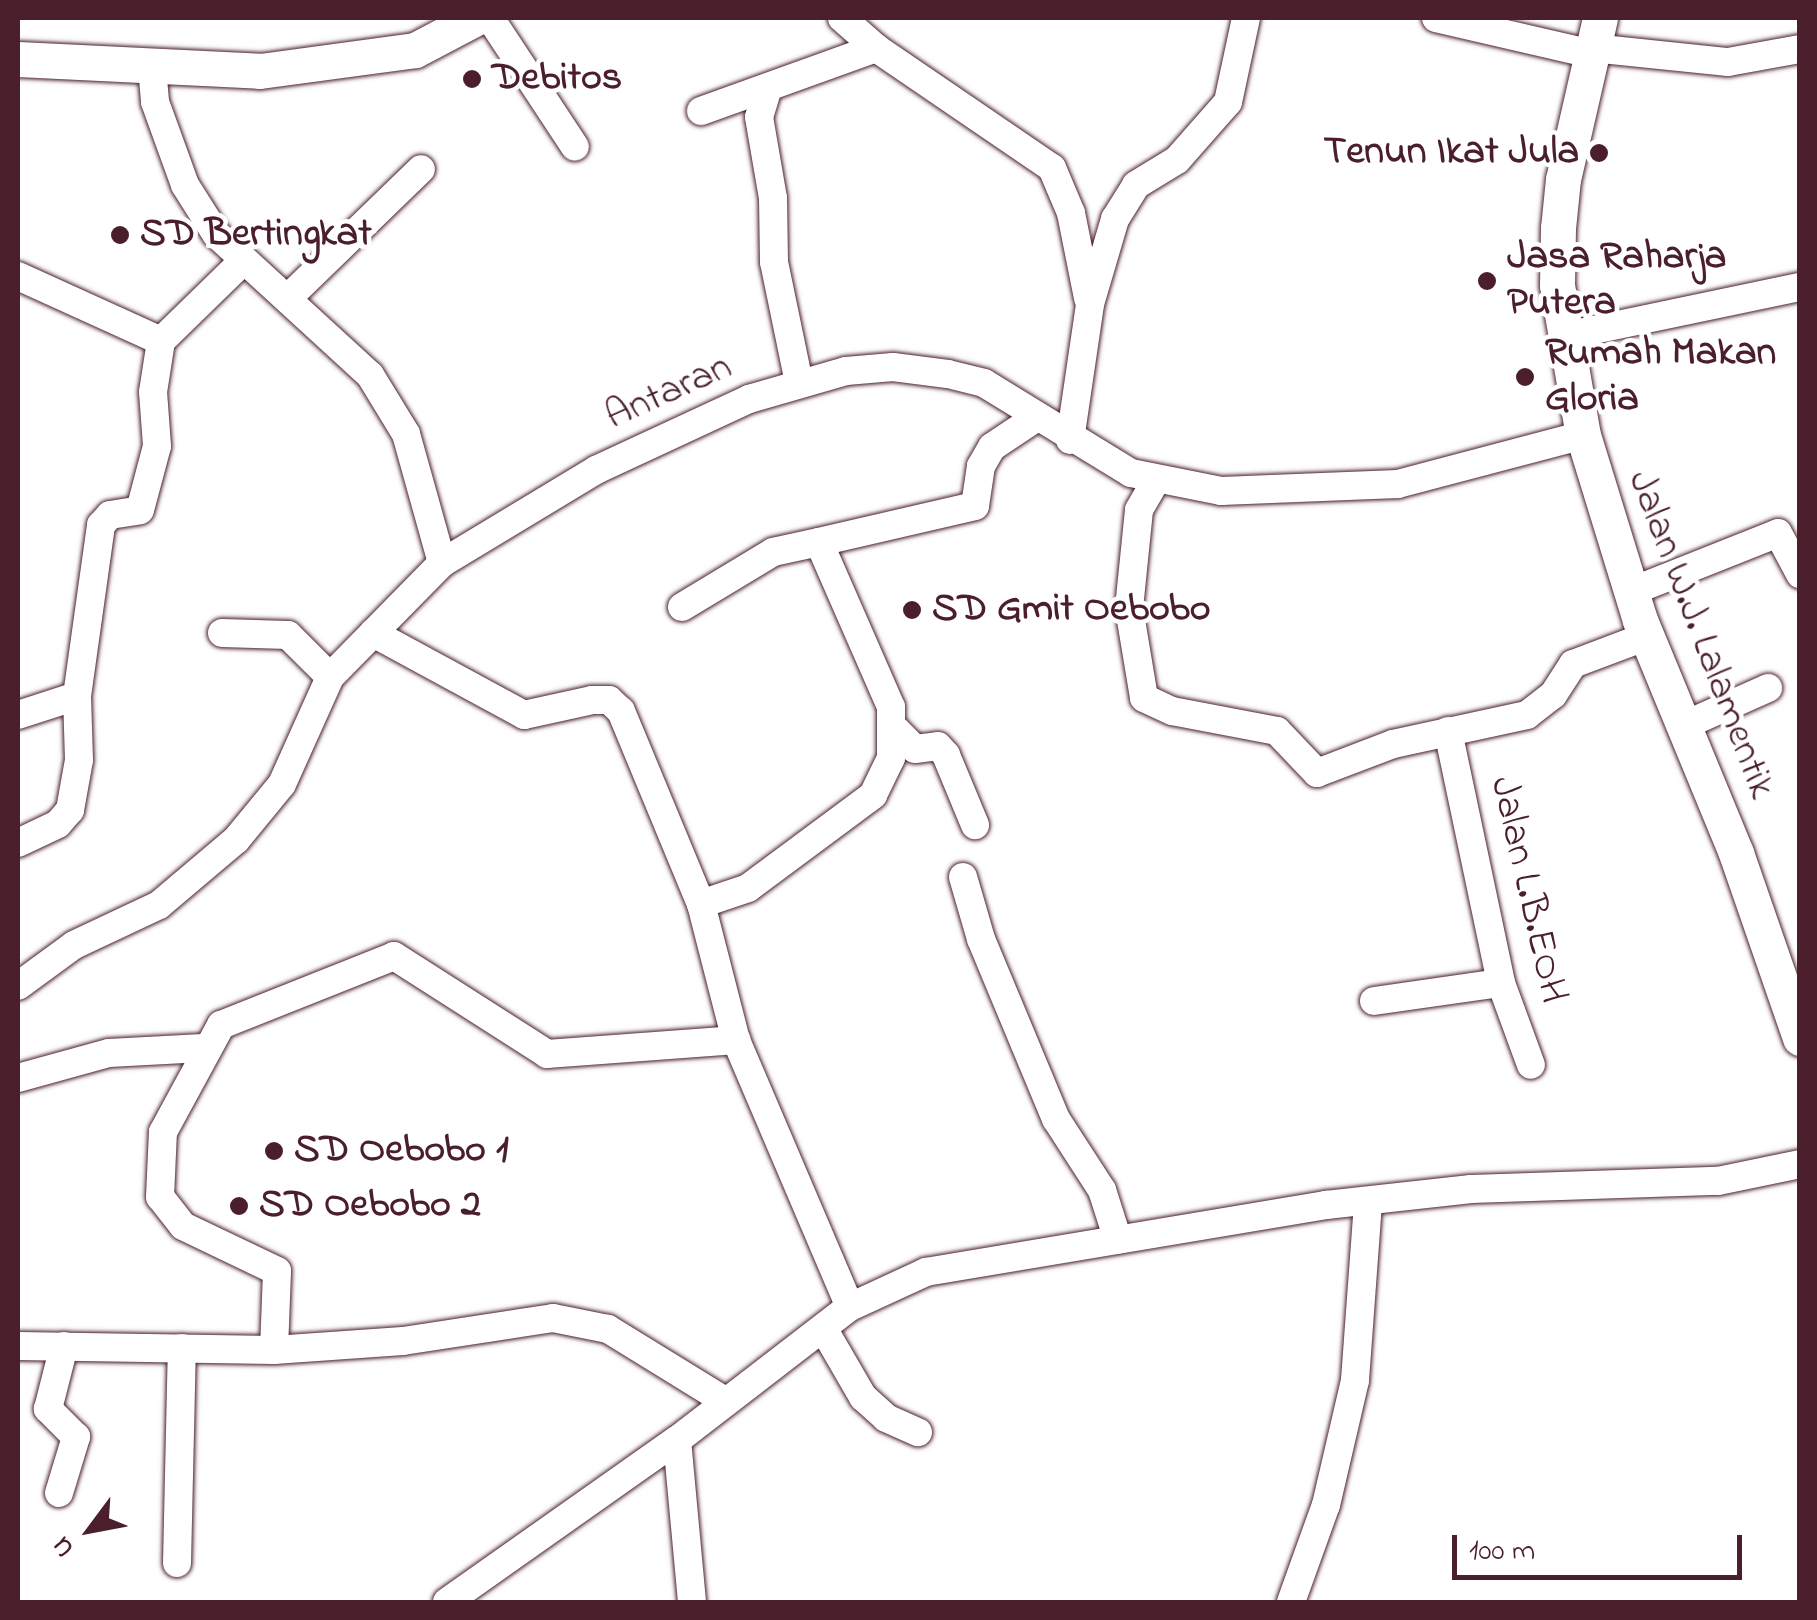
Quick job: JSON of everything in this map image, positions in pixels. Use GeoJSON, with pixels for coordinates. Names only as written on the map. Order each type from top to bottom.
{"type":"FeatureCollection","features":[{"type":"Feature","properties":{"kind":"main road"},"geometry":{"type":"LineString","coordinates":[[18,59],[260,71],[372,59],[415,50],[476,18]]}},
{"type":"Feature","properties":{"kind":"main road","name":"Jalan W.J. Lalamentik"},"geometry":{"type":"LineString","coordinates":[[1595,40],[1560,211],[1557,285],[1583,436],[1630,592],[1685,724],[1800,1038]]}},
{"type":"Feature","properties":{"kind":"street"},"geometry":{"type":"LineString","coordinates":[[490,18],[574,148]]}},
{"type":"Feature","properties":{"kind":"street"},"geometry":{"type":"LineString","coordinates":[[842,18],[876,48],[1052,168],[1071,213],[1090,304]]}},
{"type":"Feature","properties":{"kind":"street"},"geometry":{"type":"LineString","coordinates":[[1070,440],[1090,304],[1123,203],[1136,185],[1178,160],[1228,102],[1246,18]]}},
{"type":"Feature","properties":{"kind":"street"},"geometry":{"type":"LineString","coordinates":[[1436,18],[1728,62],[1800,49]]}},
{"type":"Feature","properties":{"kind":"street"},"geometry":{"type":"LineString","coordinates":[[701,112],[768,91],[876,48]]}},
{"type":"Feature","properties":{"kind":"street"},"geometry":{"type":"LineString","coordinates":[[152,66],[154,102],[185,185],[216,234],[370,374],[406,434],[442,562]]}},
{"type":"Feature","properties":{"kind":"street"},"geometry":{"type":"LineString","coordinates":[[768,91],[760,117],[773,198],[774,262],[799,384]]}},
{"type":"Feature","properties":{"kind":"street"},"geometry":{"type":"LineString","coordinates":[[288,298],[421,169]]}},
{"type":"Feature","properties":{"kind":"street"},"geometry":{"type":"LineString","coordinates":[[18,843],[58,824],[70,810],[79,760],[77,696],[101,526],[110,515],[140,510],[157,446],[153,392],[161,341],[244,261]]}},
{"type":"Feature","properties":{"kind":"street"},"geometry":{"type":"LineString","coordinates":[[18,276],[161,341]]}},
{"type":"Feature","properties":{"kind":"street"},"geometry":{"type":"LineString","coordinates":[[1565,336],[1800,286]]}},
{"type":"Feature","properties":{"kind":"street","name":"Antaran"},"geometry":{"type":"LineString","coordinates":[[18,986],[74,946],[159,905],[236,840],[282,784],[330,678],[442,562],[596,470],[749,399],[799,384],[893,367],[948,374],[984,383],[1070,440],[1155,482],[1221,491],[1398,484],[1583,436]]}},
{"type":"Feature","properties":{"kind":"street"},"geometry":{"type":"LineString","coordinates":[[682,608],[773,552],[975,506],[981,466],[992,446],[1034,418]]}},
{"type":"Feature","properties":{"kind":"street"},"geometry":{"type":"LineString","coordinates":[[1155,482],[1139,510],[1130,608],[1130,640],[1148,703],[1266,726],[1317,773],[1448,731],[1527,715],[1554,695],[1573,664],[1647,636]]}},
{"type":"Feature","properties":{"kind":"street"},"geometry":{"type":"LineString","coordinates":[[1630,592],[1778,533],[1800,574]]}},
{"type":"Feature","properties":{"kind":"street"},"geometry":{"type":"LineString","coordinates":[[819,542],[895,729],[915,749],[938,746],[946,755],[975,825]]}},
{"type":"Feature","properties":{"kind":"street"},"geometry":{"type":"LineString","coordinates":[[222,633],[288,635],[330,678]]}},
{"type":"Feature","properties":{"kind":"street"},"geometry":{"type":"LineString","coordinates":[[373,634],[524,715],[609,700],[630,725],[701,904],[736,1040],[850,1307]]}},
{"type":"Feature","properties":{"kind":"street"},"geometry":{"type":"LineString","coordinates":[[1685,724],[1768,688]]}},
{"type":"Feature","properties":{"kind":"street"},"geometry":{"type":"LineString","coordinates":[[18,715],[77,696]]}},
{"type":"Feature","properties":{"kind":"street"},"geometry":{"type":"LineString","coordinates":[[701,904],[748,888],[873,796],[891,758],[895,729]]}},
{"type":"Feature","properties":{"kind":"street","name":"Jalan L.B.EOH"},"geometry":{"type":"LineString","coordinates":[[1448,731],[1501,983],[1531,1066]]}},
{"type":"Feature","properties":{"kind":"street"},"geometry":{"type":"LineString","coordinates":[[963,878],[981,938],[1056,1119],[1102,1190],[1118,1240]]}},
{"type":"Feature","properties":{"kind":"street"},"geometry":{"type":"LineString","coordinates":[[274,1350],[277,1271],[183,1226],[160,1197],[163,1132],[204,1048],[221,1026],[244,1013],[394,956],[547,1054],[736,1040]]}},
{"type":"Feature","properties":{"kind":"street"},"geometry":{"type":"LineString","coordinates":[[1374,1001],[1501,983]]}},
{"type":"Feature","properties":{"kind":"street"},"geometry":{"type":"LineString","coordinates":[[18,1078],[109,1053],[204,1048]]}},
{"type":"Feature","properties":{"kind":"street"},"geometry":{"type":"LineString","coordinates":[[447,1602],[677,1440],[850,1307],[926,1272],[1470,1189],[1718,1181],[1800,1164]]}},
{"type":"Feature","properties":{"kind":"street"},"geometry":{"type":"LineString","coordinates":[[1292,1602],[1326,1505],[1355,1380],[1368,1203]]}},
{"type":"Feature","properties":{"kind":"street"},"geometry":{"type":"LineString","coordinates":[[18,1346],[274,1350],[576,1320],[608,1330],[725,1401]]}},
{"type":"Feature","properties":{"kind":"street"},"geometry":{"type":"LineString","coordinates":[[823,1328],[863,1397],[886,1418],[918,1432]]}},
{"type":"Feature","properties":{"kind":"street"},"geometry":{"type":"LineString","coordinates":[[59,1492],[76,1437],[48,1409],[64,1346]]}},
{"type":"Feature","properties":{"kind":"street"},"geometry":{"type":"LineString","coordinates":[[177,1563],[182,1348]]}},
{"type":"Feature","properties":{"kind":"street"},"geometry":{"type":"LineString","coordinates":[[677,1440],[692,1602]]}},
{"type":"Feature","properties":{"kind":"place","name":"Debitos"},"geometry":{"type":"Point","coordinates":[472,79]}},
{"type":"Feature","properties":{"kind":"place","name":"Tenun Ikat Jula"},"geometry":{"type":"Point","coordinates":[1599,153]}},
{"type":"Feature","properties":{"kind":"place","name":"SD Bertingkat"},"geometry":{"type":"Point","coordinates":[120,235]}},
{"type":"Feature","properties":{"kind":"place","name":"Jasa Raharja Putera"},"geometry":{"type":"Point","coordinates":[1487,281]}},
{"type":"Feature","properties":{"kind":"place","name":"Rumah Makan Gloria"},"geometry":{"type":"Point","coordinates":[1525,377]}},
{"type":"Feature","properties":{"kind":"place","name":"SD Gmit Oebobo"},"geometry":{"type":"Point","coordinates":[912,610]}},
{"type":"Feature","properties":{"kind":"place","name":"SD Oebobo 1"},"geometry":{"type":"Point","coordinates":[274,1151]}},
{"type":"Feature","properties":{"kind":"place","name":"SD Oebobo 2"},"geometry":{"type":"Point","coordinates":[239,1206]}}]}
